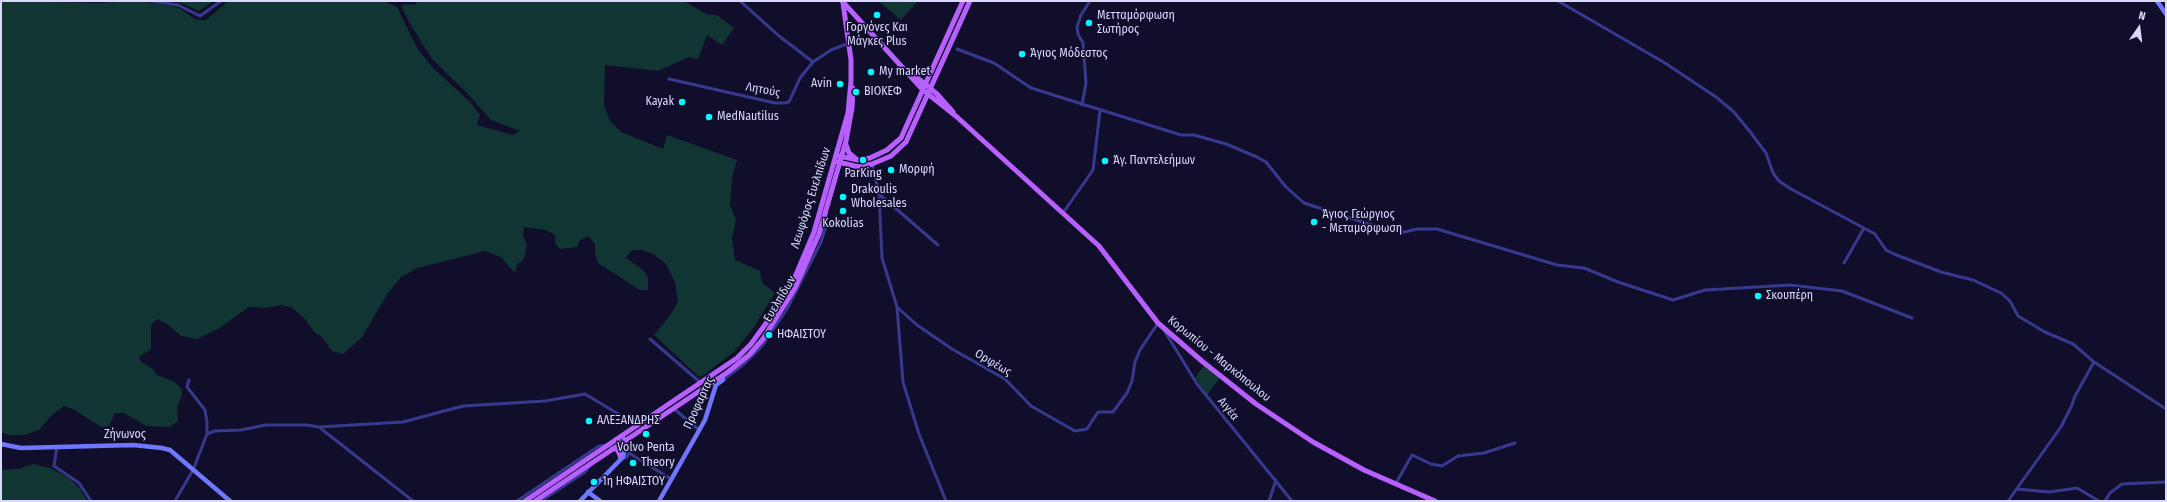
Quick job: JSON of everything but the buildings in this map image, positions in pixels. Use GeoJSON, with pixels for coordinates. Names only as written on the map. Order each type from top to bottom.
{"type":"FeatureCollection","features":[{"type":"Feature","properties":{"kind":"main road","name":"Κορωπίου - Μαρκόπουλου"},"geometry":{"type":"LineString","coordinates":[[842,1],[928,95],[957,117],[1064,213],[1110,259],[1158,323],[1226,381],[1284,423],[1336,456],[1435,501]]}},
{"type":"Feature","properties":{"kind":"main road","name":"Λεωφόρος Ευελπίδων"},"geometry":{"type":"LineString","coordinates":[[622,439],[635,427],[701,383],[745,351],[775,311],[794,277],[814,232],[837,162],[842,157],[846,141],[853,97],[850,43],[842,1]]}},
{"type":"Feature","properties":{"kind":"main road"},"geometry":{"type":"LineString","coordinates":[[836,155],[858,160],[882,153],[896,142],[904,133],[963,1]]}},
{"type":"Feature","properties":{"kind":"main road"},"geometry":{"type":"LineString","coordinates":[[837,162],[859,167],[872,164],[890,156],[906,142],[970,1]]}},
{"type":"Feature","properties":{"kind":"main road","name":"Κορωπίου - Μαρκόπουλου"},"geometry":{"type":"LineString","coordinates":[[901,64],[926,84],[957,117]]}},
{"type":"Feature","properties":{"kind":"main road","name":"Λεωφόρος Ευελπίδων"},"geometry":{"type":"LineString","coordinates":[[525,501],[622,439],[722,378],[743,363],[763,339],[786,308],[816,241],[837,172],[836,155],[848,113],[852,81]]}},
{"type":"Feature","properties":{"kind":"main road"},"geometry":{"type":"LineString","coordinates":[[846,141],[849,153],[858,160]]}},
{"type":"Feature","properties":{"kind":"main road"},"geometry":{"type":"LineString","coordinates":[[837,172],[851,166]]}},
{"type":"Feature","properties":{"kind":"main road"},"geometry":{"type":"LineString","coordinates":[[610,447],[617,449],[620,458]]}},
{"type":"Feature","properties":{"kind":"main road","name":"Λεωφόρος Ευελπίδων"},"geometry":{"type":"LineString","coordinates":[[535,501],[593,462],[610,447]]}},
{"type":"Feature","properties":{"kind":"street"},"geometry":{"type":"LineString","coordinates":[[152,1],[178,5],[200,16],[221,1]]}},
{"type":"Feature","properties":{"kind":"street"},"geometry":{"type":"LineString","coordinates":[[740,1],[779,36],[813,62]]}},
{"type":"Feature","properties":{"kind":"street"},"geometry":{"type":"LineString","coordinates":[[1082,105],[1086,82],[1083,43],[1078,34],[1078,27],[1081,15],[1090,1]]}},
{"type":"Feature","properties":{"kind":"street"},"geometry":{"type":"LineString","coordinates":[[1558,1],[1665,63],[1716,97],[1734,112],[1759,143],[1766,153],[1773,174],[1779,181],[1801,196],[1875,234],[1886,250],[1894,254],[1941,272],[1973,280],[2001,293],[2010,301],[2018,316],[2045,332],[2073,344],[2094,362],[2166,409]]}},
{"type":"Feature","properties":{"kind":"street"},"geometry":{"type":"LineString","coordinates":[[2157,1],[2166,14]]}},
{"type":"Feature","properties":{"kind":"street","name":"Λητούς"},"geometry":{"type":"LineString","coordinates":[[669,79],[775,103],[785,103],[789,102],[800,78],[813,62],[831,50],[850,43]]}},
{"type":"Feature","properties":{"kind":"street"},"geometry":{"type":"LineString","coordinates":[[958,49],[994,63],[1031,88],[1100,111],[1181,135],[1205,138],[1246,152],[1266,162],[1286,187],[1304,203],[1372,225],[1404,232],[1418,229],[1437,229],[1557,265],[1584,268],[1618,282],[1673,300],[1705,290],[1790,285],[1842,291],[1912,318]]}},
{"type":"Feature","properties":{"kind":"street"},"geometry":{"type":"LineString","coordinates":[[1064,213],[1093,170],[1100,111]]}},
{"type":"Feature","properties":{"kind":"street"},"geometry":{"type":"LineString","coordinates":[[872,164],[879,193],[882,258],[897,307],[903,382],[919,434],[946,501]]}},
{"type":"Feature","properties":{"kind":"street"},"geometry":{"type":"LineString","coordinates":[[879,193],[938,245]]}},
{"type":"Feature","properties":{"kind":"street"},"geometry":{"type":"LineString","coordinates":[[1844,263],[1864,228]]}},
{"type":"Feature","properties":{"kind":"street","name":"Ορφέως"},"geometry":{"type":"LineString","coordinates":[[897,307],[917,325],[952,349],[1005,379],[1031,406],[1078,432],[1087,429],[1098,412],[1113,412],[1127,393],[1132,381],[1135,362],[1140,350],[1158,323]]}},
{"type":"Feature","properties":{"kind":"street","name":"Αιγέα"},"geometry":{"type":"LineString","coordinates":[[1158,323],[1197,384],[1292,501]]}},
{"type":"Feature","properties":{"kind":"street"},"geometry":{"type":"LineString","coordinates":[[650,339],[701,383]]}},
{"type":"Feature","properties":{"kind":"street"},"geometry":{"type":"LineString","coordinates":[[2008,501],[2061,427],[2075,396],[2094,362]]}},
{"type":"Feature","properties":{"kind":"street","name":"Προφαρτας"},"geometry":{"type":"LineString","coordinates":[[659,501],[709,412],[717,384],[722,378]]}},
{"type":"Feature","properties":{"kind":"street"},"geometry":{"type":"LineString","coordinates":[[175,501],[193,470],[207,434],[207,422],[204,410],[187,387],[189,380]]}},
{"type":"Feature","properties":{"kind":"street"},"geometry":{"type":"LineString","coordinates":[[207,434],[266,425],[307,425],[319,427],[403,422],[463,406],[544,401],[585,394],[630,422],[635,427]]}},
{"type":"Feature","properties":{"kind":"street"},"geometry":{"type":"LineString","coordinates":[[673,408],[699,430]]}},
{"type":"Feature","properties":{"kind":"street"},"geometry":{"type":"LineString","coordinates":[[319,427],[413,501]]}},
{"type":"Feature","properties":{"kind":"street"},"geometry":{"type":"LineString","coordinates":[[580,501],[620,458],[622,439]]}},
{"type":"Feature","properties":{"kind":"street","name":"Ζήνωνος"},"geometry":{"type":"LineString","coordinates":[[1,444],[21,448],[153,445],[170,450],[230,501]]}},
{"type":"Feature","properties":{"kind":"street"},"geometry":{"type":"LineString","coordinates":[[1396,484],[1412,455],[1431,464],[1442,466],[1458,456],[1484,453],[1515,444]]}},
{"type":"Feature","properties":{"kind":"street"},"geometry":{"type":"LineString","coordinates":[[57,446],[54,466],[79,483],[92,501]]}},
{"type":"Feature","properties":{"kind":"street"},"geometry":{"type":"LineString","coordinates":[[518,501],[599,446],[610,447]]}},
{"type":"Feature","properties":{"kind":"street"},"geometry":{"type":"LineString","coordinates":[[620,458],[626,457],[629,453],[671,479]]}},
{"type":"Feature","properties":{"kind":"street"},"geometry":{"type":"LineString","coordinates":[[542,501],[585,472],[593,462]]}},
{"type":"Feature","properties":{"kind":"street"},"geometry":{"type":"LineString","coordinates":[[1268,501],[1276,480]]}},
{"type":"Feature","properties":{"kind":"street"},"geometry":{"type":"LineString","coordinates":[[2105,501],[2110,493],[2122,484],[2166,482]]}},
{"type":"Feature","properties":{"kind":"street"},"geometry":{"type":"LineString","coordinates":[[2017,489],[2049,492],[2077,488],[2099,501]]}},
{"type":"Feature","properties":{"kind":"street"},"geometry":{"type":"LineString","coordinates":[[588,492],[600,501]]}},
{"type":"Feature","properties":{"kind":"green space"},"geometry":{"type":"Polygon","coordinates":[[[1,1],[99,3],[135,1],[169,5],[179,8],[195,19],[206,20],[228,1],[384,1],[397,7],[417,48],[432,67],[471,103],[480,115],[477,125],[513,135],[520,131],[491,120],[466,92],[432,59],[401,6],[405,4],[415,5],[417,1],[684,1],[708,15],[717,15],[734,28],[722,45],[707,35],[698,59],[689,57],[658,71],[605,65],[604,105],[610,121],[621,132],[663,149],[667,135],[737,160],[732,178],[730,205],[736,220],[732,238],[735,260],[760,271],[762,283],[775,293],[754,327],[735,351],[701,377],[698,376],[654,335],[671,314],[678,302],[675,282],[666,264],[653,254],[642,250],[632,250],[626,258],[643,270],[648,278],[648,290],[640,290],[598,263],[595,253],[595,244],[588,236],[579,241],[577,247],[559,249],[555,242],[555,235],[546,230],[524,227],[523,235],[527,245],[524,259],[517,265],[515,273],[501,257],[485,251],[417,268],[401,277],[388,293],[362,337],[343,354],[332,351],[321,336],[315,333],[305,319],[291,307],[281,305],[267,308],[249,307],[218,329],[197,339],[181,336],[166,323],[157,319],[151,326],[151,349],[139,357],[141,362],[153,369],[157,375],[173,381],[181,388],[182,395],[177,407],[178,421],[170,427],[146,426],[124,413],[115,413],[109,426],[101,427],[73,409],[64,406],[51,416],[39,430],[24,435],[9,435],[1,432],[1,1]]]}},
{"type":"Feature","properties":{"kind":"green space"},"geometry":{"type":"Polygon","coordinates":[[[176,1],[210,1],[212,2],[199,11],[176,1]]]}},
{"type":"Feature","properties":{"kind":"green space"},"geometry":{"type":"Polygon","coordinates":[[[878,1],[918,1],[901,20],[878,1]]]}},
{"type":"Feature","properties":{"kind":"green space"},"geometry":{"type":"Polygon","coordinates":[[[1204,365],[1220,378],[1207,395],[1195,378],[1204,365]]]}},
{"type":"Feature","properties":{"kind":"green space"},"geometry":{"type":"Polygon","coordinates":[[[33,464],[50,468],[67,477],[80,488],[87,501],[1,501],[1,470],[19,469],[33,464]]]}},
{"type":"Feature","properties":{"kind":"place","name":"Γοργόνες Και Μάγκες Plus"},"geometry":{"type":"Point","coordinates":[877,15]}},
{"type":"Feature","properties":{"kind":"place","name":"Μετταμόρφωση Σωτήρος"},"geometry":{"type":"Point","coordinates":[1089,23]}},
{"type":"Feature","properties":{"kind":"place","name":"Άγιος Μόδεστος"},"geometry":{"type":"Point","coordinates":[1022,54]}},
{"type":"Feature","properties":{"kind":"place","name":"My market"},"geometry":{"type":"Point","coordinates":[871,72]}},
{"type":"Feature","properties":{"kind":"place","name":"Avin"},"geometry":{"type":"Point","coordinates":[840,84]}},
{"type":"Feature","properties":{"kind":"place","name":"ΒΙΟΚΕΦ"},"geometry":{"type":"Point","coordinates":[856,92]}},
{"type":"Feature","properties":{"kind":"place","name":"Kayak"},"geometry":{"type":"Point","coordinates":[682,102]}},
{"type":"Feature","properties":{"kind":"place","name":"MedNautilus"},"geometry":{"type":"Point","coordinates":[709,117]}},
{"type":"Feature","properties":{"kind":"place","name":"ParKing"},"geometry":{"type":"Point","coordinates":[863,160]}},
{"type":"Feature","properties":{"kind":"place","name":"Άγ. Παντελεήμων"},"geometry":{"type":"Point","coordinates":[1105,161]}},
{"type":"Feature","properties":{"kind":"place","name":"Μορφή"},"geometry":{"type":"Point","coordinates":[891,170]}},
{"type":"Feature","properties":{"kind":"place","name":"Drakoulis Wholesales"},"geometry":{"type":"Point","coordinates":[843,197]}},
{"type":"Feature","properties":{"kind":"place","name":"Kokolias"},"geometry":{"type":"Point","coordinates":[843,211]}},
{"type":"Feature","properties":{"kind":"place","name":"Άγιος Γεώργιος - Μεταμόρφωση"},"geometry":{"type":"Point","coordinates":[1314,222]}},
{"type":"Feature","properties":{"kind":"place","name":"Σκουπέρη"},"geometry":{"type":"Point","coordinates":[1758,296]}},
{"type":"Feature","properties":{"kind":"place","name":"ΗΦΑΙΣΤΟΥ"},"geometry":{"type":"Point","coordinates":[769,335]}},
{"type":"Feature","properties":{"kind":"place","name":"ΑΛΕΞΑΝΔΡΗΣ"},"geometry":{"type":"Point","coordinates":[589,421]}},
{"type":"Feature","properties":{"kind":"place","name":"Volvo Penta"},"geometry":{"type":"Point","coordinates":[646,434]}},
{"type":"Feature","properties":{"kind":"place","name":"Theory"},"geometry":{"type":"Point","coordinates":[633,463]}},
{"type":"Feature","properties":{"kind":"place","name":"1η ΗΦΑΙΣΤΟΥ"},"geometry":{"type":"Point","coordinates":[594,482]}}]}
